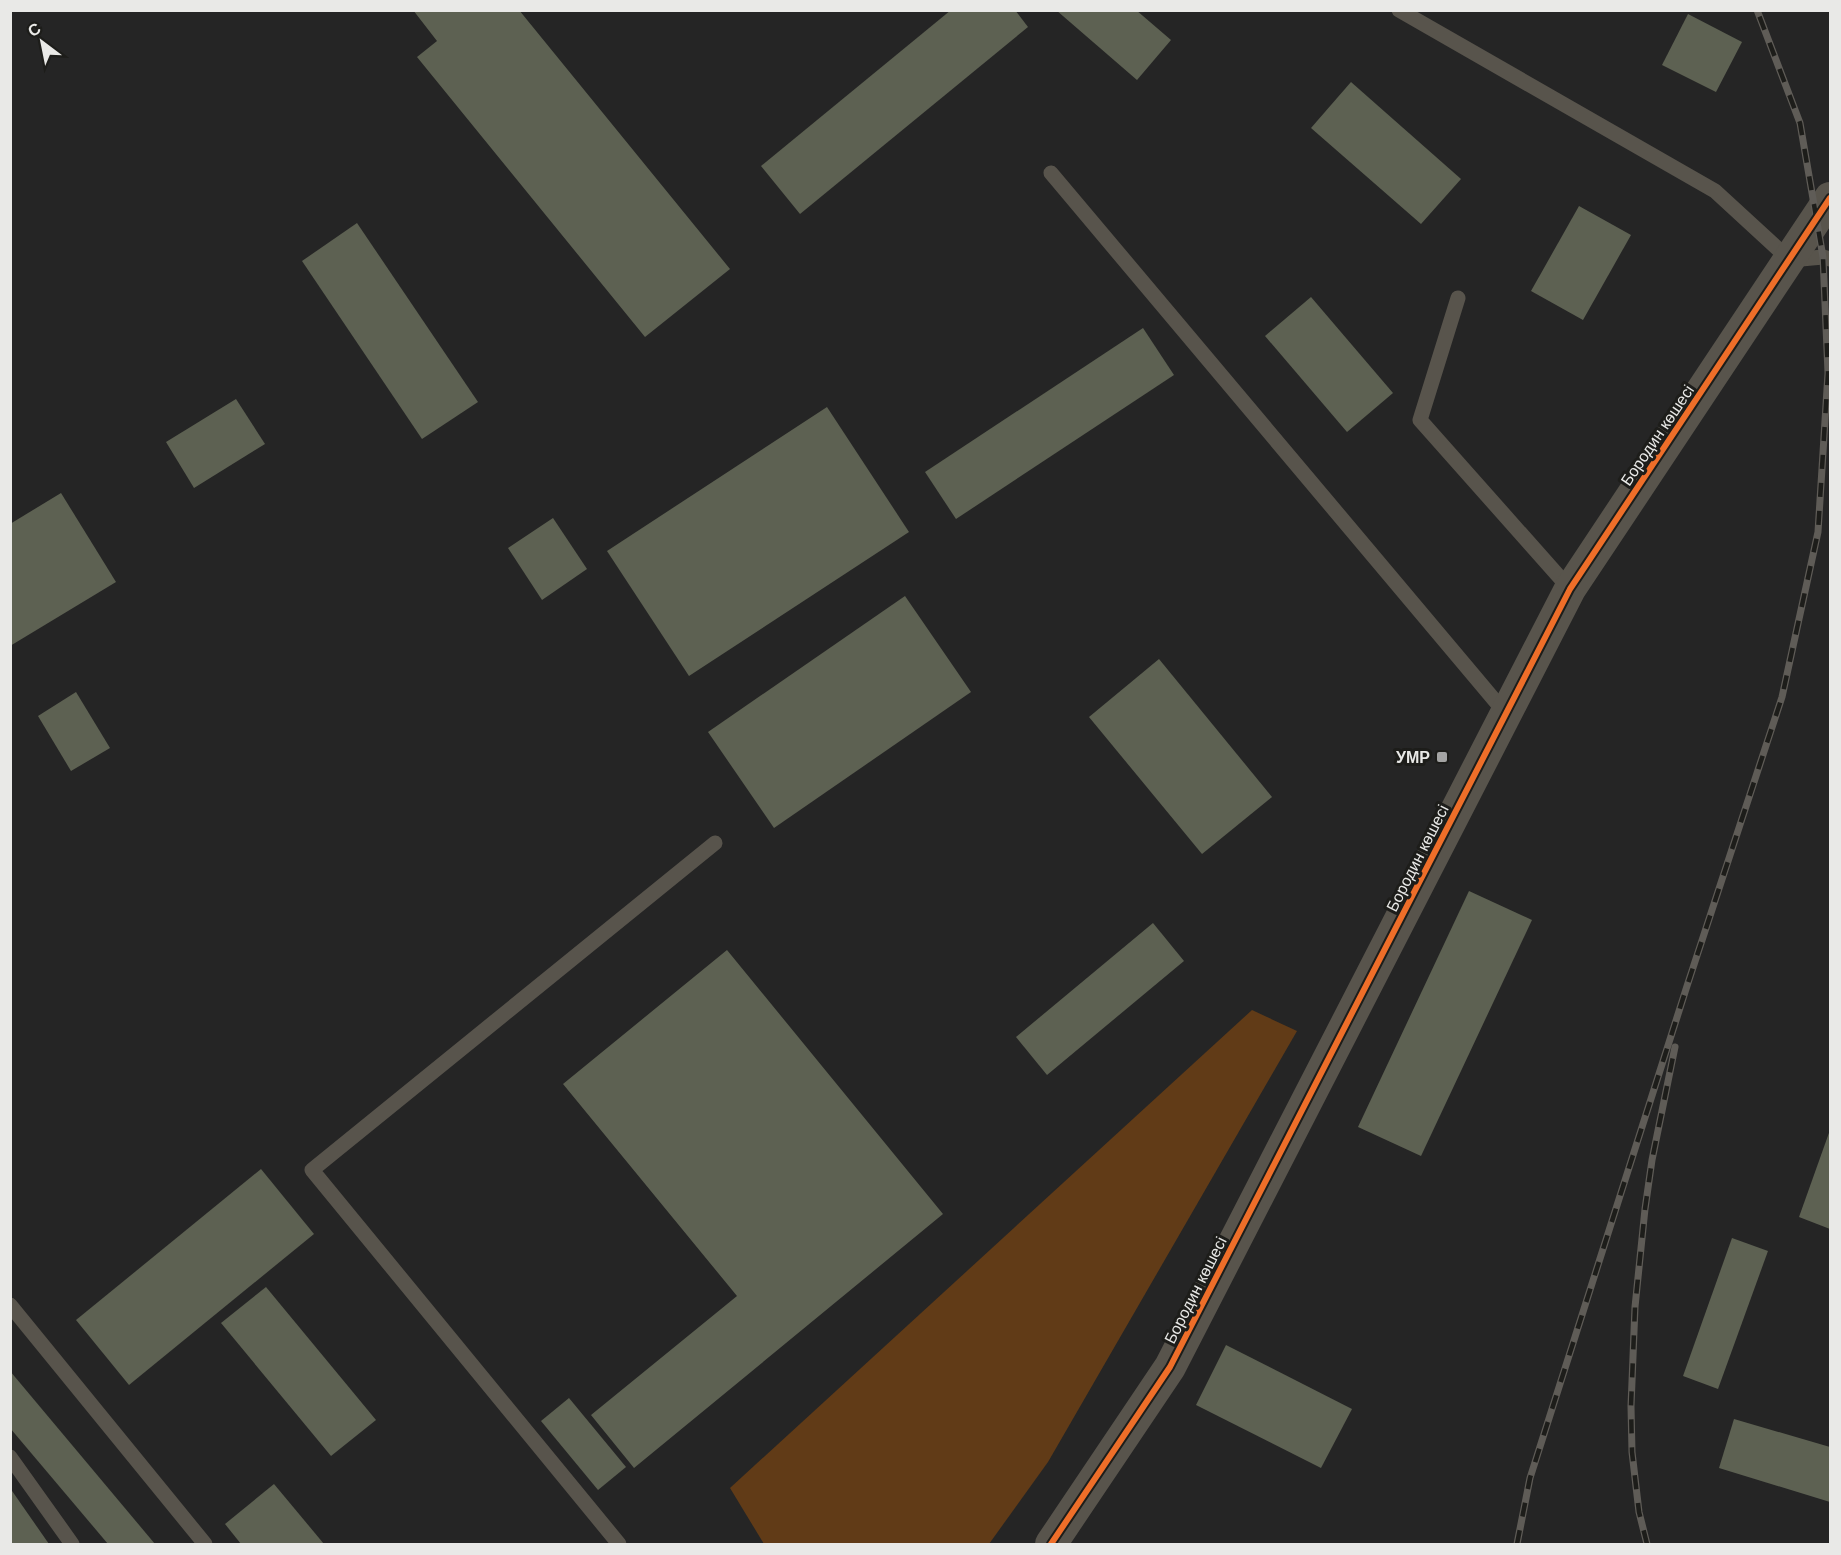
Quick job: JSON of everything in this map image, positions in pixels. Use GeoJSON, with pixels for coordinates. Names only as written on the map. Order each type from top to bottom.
{"type":"FeatureCollection","features":[{"type":"Feature","properties":{"kind":"street","name":"Бородин көшесі"},"geometry":{"type":"LineString","coordinates":[[1051,1545],[1170,1366],[1570,589],[1830,198]]}},
{"type":"Feature","properties":{"kind":"lane"},"geometry":{"type":"LineString","coordinates":[[1399,10],[1715,190],[1790,260],[1823,257],[1830,259]]}},
{"type":"Feature","properties":{"kind":"lane"},"geometry":{"type":"LineString","coordinates":[[1051,173],[1507,715]]}},
{"type":"Feature","properties":{"kind":"lane"},"geometry":{"type":"LineString","coordinates":[[1458,298],[1420,420],[1570,589]]}},
{"type":"Feature","properties":{"kind":"lane"},"geometry":{"type":"LineString","coordinates":[[619,1545],[312,1170],[715,843]]}},
{"type":"Feature","properties":{"kind":"lane"},"geometry":{"type":"LineString","coordinates":[[10,1305],[205,1545]]}},
{"type":"Feature","properties":{"kind":"lane"},"geometry":{"type":"LineString","coordinates":[[10,1457],[72,1545]]}},
{"type":"Feature","properties":{"kind":"shaded area"},"geometry":{"type":"Polygon","coordinates":[[[1252,1010],[1297,1031],[1048,1462],[989,1544],[764,1544],[730,1488],[1252,1010]]]}},
{"type":"Feature","properties":{"kind":"building"},"geometry":{"type":"Polygon","coordinates":[[[413,10],[519,10],[730,269],[645,337],[417,57],[437,41],[413,10]]]}},
{"type":"Feature","properties":{"kind":"building"},"geometry":{"type":"Polygon","coordinates":[[[951,10],[1015,10],[1028,27],[800,214],[761,166],[951,10]]]}},
{"type":"Feature","properties":{"kind":"building"},"geometry":{"type":"Polygon","coordinates":[[[1056,10],[1136,10],[1171,40],[1137,80],[1056,10]]]}},
{"type":"Feature","properties":{"kind":"building"},"geometry":{"type":"Polygon","coordinates":[[[1688,14],[1742,42],[1716,92],[1662,65],[1688,14]]]}},
{"type":"Feature","properties":{"kind":"building"},"geometry":{"type":"Polygon","coordinates":[[[1351,82],[1461,179],[1421,224],[1311,128],[1351,82]]]}},
{"type":"Feature","properties":{"kind":"building"},"geometry":{"type":"Polygon","coordinates":[[[1579,206],[1631,235],[1583,320],[1531,291],[1579,206]]]}},
{"type":"Feature","properties":{"kind":"building"},"geometry":{"type":"Polygon","coordinates":[[[357,223],[478,402],[422,439],[302,261],[357,223]]]}},
{"type":"Feature","properties":{"kind":"building"},"geometry":{"type":"Polygon","coordinates":[[[1311,297],[1393,393],[1347,432],[1265,336],[1311,297]]]}},
{"type":"Feature","properties":{"kind":"building"},"geometry":{"type":"Polygon","coordinates":[[[1143,328],[1174,375],[956,519],[925,472],[1143,328]]]}},
{"type":"Feature","properties":{"kind":"building"},"geometry":{"type":"Polygon","coordinates":[[[236,399],[265,444],[194,488],[166,442],[236,399]]]}},
{"type":"Feature","properties":{"kind":"building"},"geometry":{"type":"Polygon","coordinates":[[[827,407],[909,532],[689,676],[607,551],[827,407]]]}},
{"type":"Feature","properties":{"kind":"building"},"geometry":{"type":"Polygon","coordinates":[[[61,493],[116,582],[10,646],[10,524],[61,493]]]}},
{"type":"Feature","properties":{"kind":"building"},"geometry":{"type":"Polygon","coordinates":[[[553,518],[587,569],[542,600],[508,548],[553,518]]]}},
{"type":"Feature","properties":{"kind":"building"},"geometry":{"type":"Polygon","coordinates":[[[905,596],[971,692],[774,828],[708,732],[905,596]]]}},
{"type":"Feature","properties":{"kind":"building"},"geometry":{"type":"Polygon","coordinates":[[[1159,659],[1272,797],[1202,854],[1089,717],[1159,659]]]}},
{"type":"Feature","properties":{"kind":"building"},"geometry":{"type":"Polygon","coordinates":[[[76,692],[110,748],[71,771],[38,716],[76,692]]]}},
{"type":"Feature","properties":{"kind":"building"},"geometry":{"type":"Polygon","coordinates":[[[1469,891],[1532,920],[1421,1156],[1358,1127],[1469,891]]]}},
{"type":"Feature","properties":{"kind":"building"},"geometry":{"type":"Polygon","coordinates":[[[1153,923],[1184,961],[1047,1075],[1016,1037],[1153,923]]]}},
{"type":"Feature","properties":{"kind":"building"},"geometry":{"type":"Polygon","coordinates":[[[727,950],[943,1214],[634,1468],[591,1415],[737,1296],[563,1084],[727,950]]]}},
{"type":"Feature","properties":{"kind":"building"},"geometry":{"type":"Polygon","coordinates":[[[1830,1130],[1830,1229],[1799,1217],[1830,1130]]]}},
{"type":"Feature","properties":{"kind":"building"},"geometry":{"type":"Polygon","coordinates":[[[261,1169],[314,1234],[129,1385],[76,1320],[261,1169]]]}},
{"type":"Feature","properties":{"kind":"building"},"geometry":{"type":"Polygon","coordinates":[[[1732,1238],[1768,1251],[1718,1389],[1683,1376],[1732,1238]]]}},
{"type":"Feature","properties":{"kind":"building"},"geometry":{"type":"Polygon","coordinates":[[[266,1287],[376,1420],[331,1456],[221,1323],[266,1287]]]}},
{"type":"Feature","properties":{"kind":"building"},"geometry":{"type":"Polygon","coordinates":[[[1226,1345],[1352,1409],[1321,1468],[1196,1405],[1226,1345]]]}},
{"type":"Feature","properties":{"kind":"building"},"geometry":{"type":"Polygon","coordinates":[[[10,1371],[155,1544],[108,1544],[10,1428],[10,1371]]]}},
{"type":"Feature","properties":{"kind":"building"},"geometry":{"type":"Polygon","coordinates":[[[569,1398],[626,1467],[598,1490],[541,1421],[569,1398]]]}},
{"type":"Feature","properties":{"kind":"building"},"geometry":{"type":"Polygon","coordinates":[[[1734,1419],[1830,1447],[1830,1502],[1719,1468],[1734,1419]]]}},
{"type":"Feature","properties":{"kind":"building"},"geometry":{"type":"Polygon","coordinates":[[[274,1484],[324,1544],[241,1544],[225,1524],[274,1484]]]}},
{"type":"Feature","properties":{"kind":"building"},"geometry":{"type":"Polygon","coordinates":[[[10,1488],[49,1544],[10,1544],[10,1488]]]}},
{"type":"Feature","properties":{"kind":"railway"},"geometry":{"type":"LineString","coordinates":[[1517,1544],[1530,1478],[1782,697],[1818,532],[1828,373],[1823,257],[1800,123],[1757,10]]}},
{"type":"Feature","properties":{"kind":"railway"},"geometry":{"type":"LineString","coordinates":[[1647,1544],[1639,1512],[1632,1452],[1631,1406],[1635,1307],[1652,1160],[1675,1047]]}},
{"type":"Feature","properties":{"kind":"cycle path"},"geometry":{"type":"LineString","coordinates":[[1051,1544],[1170,1367],[1570,589],[1830,198]]}},
{"type":"Feature","properties":{"kind":"place","name":"УМР"},"geometry":{"type":"Point","coordinates":[1442,757]}}]}
